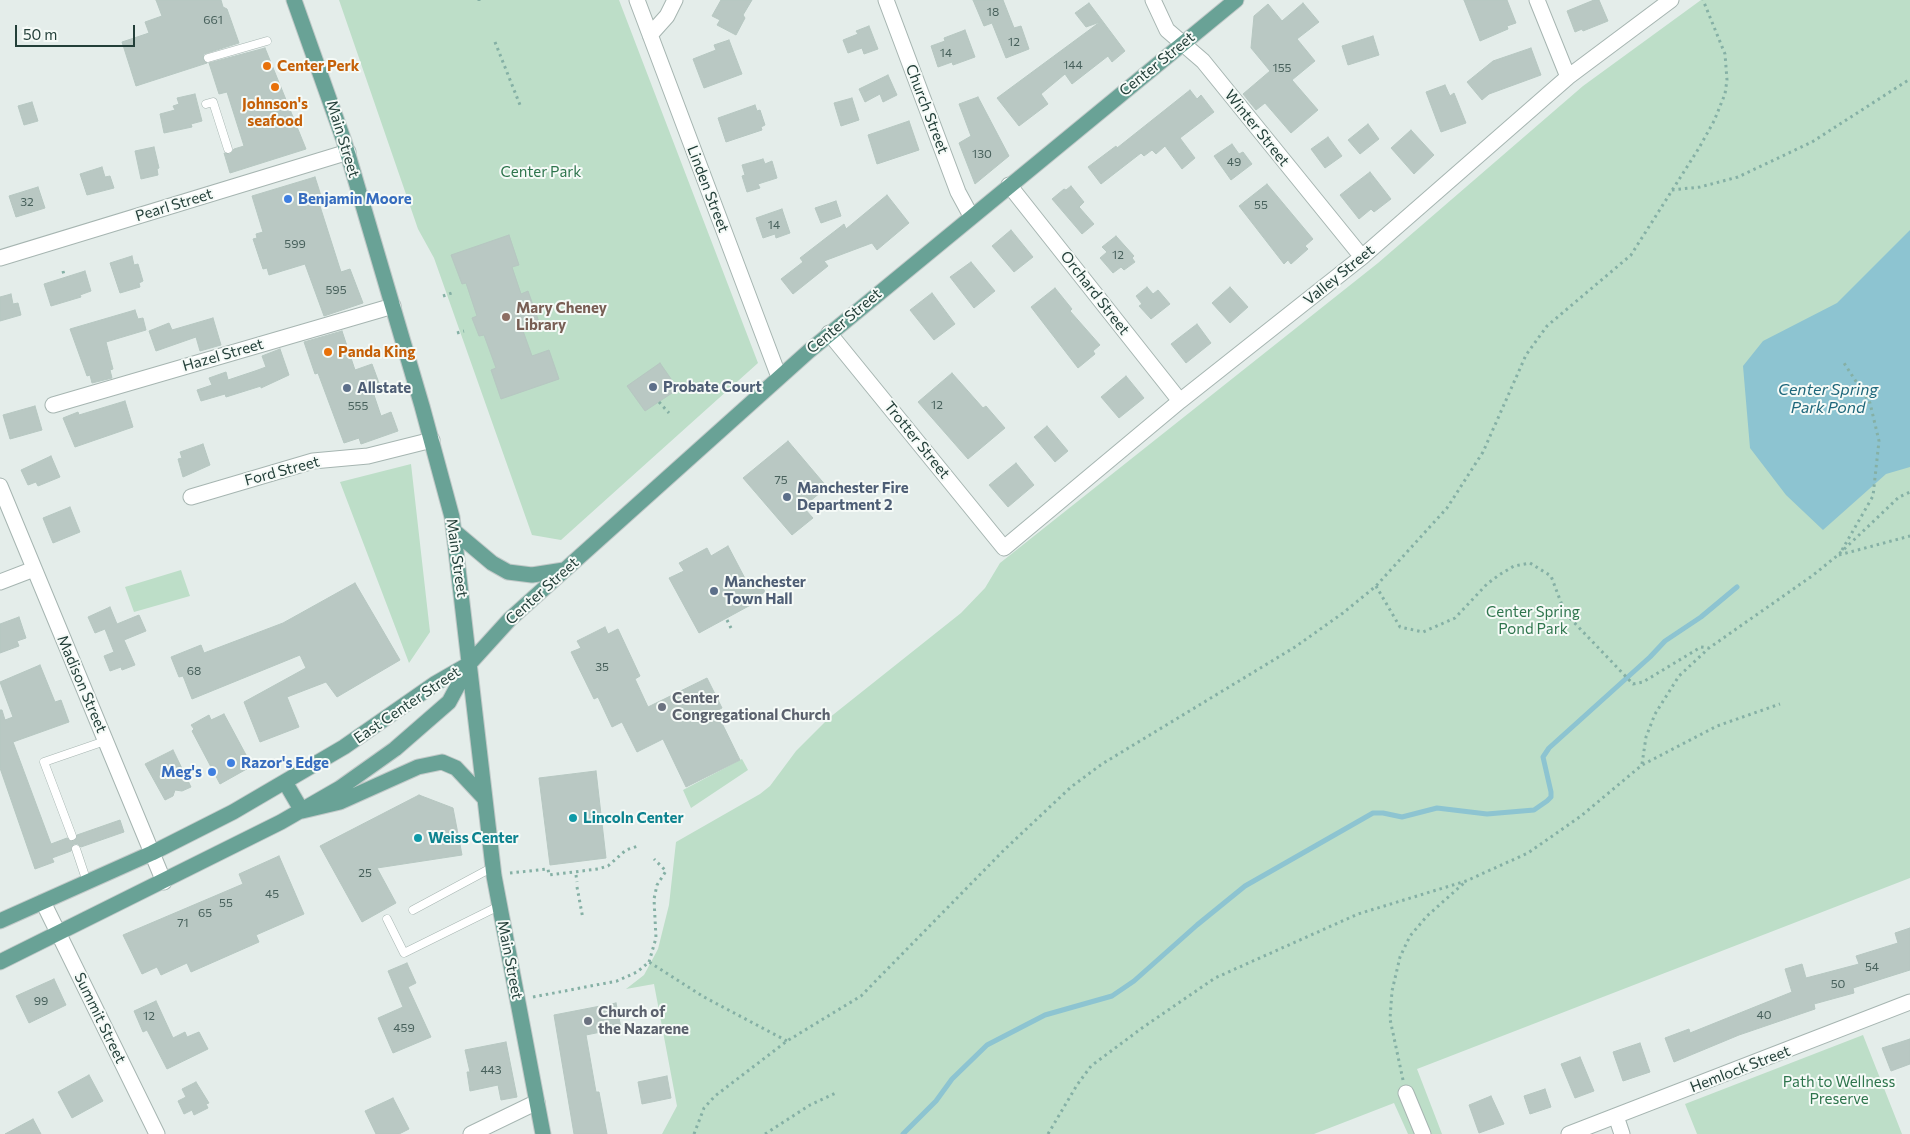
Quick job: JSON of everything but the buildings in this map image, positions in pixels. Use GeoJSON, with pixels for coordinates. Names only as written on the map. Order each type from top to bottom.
{"type":"FeatureCollection","features":[{"type":"Feature","properties":{"kind":"main road","name":"Main Street"},"geometry":{"type":"LineString","coordinates":[[294,0],[348,152],[432,440],[454,531],[493,867],[543,1134]]}},
{"type":"Feature","properties":{"kind":"main road","name":"Center Street"},"geometry":{"type":"LineString","coordinates":[[470,663],[510,619],[829,333],[1236,0]]}},
{"type":"Feature","properties":{"kind":"main road"},"geometry":{"type":"LineString","coordinates":[[454,531],[492,563],[508,572],[532,576],[564,570]]}},
{"type":"Feature","properties":{"kind":"main road","name":"East Center Street"},"geometry":{"type":"LineString","coordinates":[[0,921],[199,830],[344,747],[436,683],[470,663]]}},
{"type":"Feature","properties":{"kind":"main road","name":"East Center Street"},"geometry":{"type":"LineString","coordinates":[[0,962],[164,882],[302,811],[366,770],[432,718],[451,700],[470,663]]}},
{"type":"Feature","properties":{"kind":"main road"},"geometry":{"type":"LineString","coordinates":[[285,782],[302,811],[340,802],[418,766],[435,762],[448,763],[456,768],[485,798]]}},
{"type":"Feature","properties":{"kind":"street","name":"Linden Street"},"geometry":{"type":"LineString","coordinates":[[637,0],[779,377]]}},
{"type":"Feature","properties":{"kind":"street"},"geometry":{"type":"LineString","coordinates":[[650,35],[667,16],[676,0]]}},
{"type":"Feature","properties":{"kind":"street","name":"Church Street"},"geometry":{"type":"LineString","coordinates":[[886,0],[958,192],[971,216]]}},
{"type":"Feature","properties":{"kind":"street","name":"Winter Street"},"geometry":{"type":"LineString","coordinates":[[1153,0],[1162,23],[1182,44],[1203,61],[1362,257]]}},
{"type":"Feature","properties":{"kind":"street"},"geometry":{"type":"LineString","coordinates":[[1537,0],[1568,77]]}},
{"type":"Feature","properties":{"kind":"street","name":"Valley Street"},"geometry":{"type":"LineString","coordinates":[[1004,548],[1180,401],[1362,257],[1568,77],[1672,0]]}},
{"type":"Feature","properties":{"kind":"street","name":"Pearl Street"},"geometry":{"type":"LineString","coordinates":[[0,258],[348,152]]}},
{"type":"Feature","properties":{"kind":"street","name":"Orchard Street"},"geometry":{"type":"LineString","coordinates":[[1009,185],[1180,401]]}},
{"type":"Feature","properties":{"kind":"street","name":"Hazel Street"},"geometry":{"type":"LineString","coordinates":[[53,405],[393,306]]}},
{"type":"Feature","properties":{"kind":"street","name":"Trotter Street"},"geometry":{"type":"LineString","coordinates":[[829,333],[1004,548]]}},
{"type":"Feature","properties":{"kind":"street","name":"Ford Street"},"geometry":{"type":"LineString","coordinates":[[191,497],[313,461],[368,456],[432,440]]}},
{"type":"Feature","properties":{"kind":"street","name":"Madison Street"},"geometry":{"type":"LineString","coordinates":[[0,486],[164,882]]}},
{"type":"Feature","properties":{"kind":"street"},"geometry":{"type":"LineString","coordinates":[[0,582],[34,569]]}},
{"type":"Feature","properties":{"kind":"street","name":"Summit Street"},"geometry":{"type":"LineString","coordinates":[[42,902],[157,1134]]}},
{"type":"Feature","properties":{"kind":"street","name":"Hemlock Street"},"geometry":{"type":"LineString","coordinates":[[1569,1134],[1910,1002]]}},
{"type":"Feature","properties":{"kind":"street"},"geometry":{"type":"LineString","coordinates":[[1406,1093],[1423,1134]]}},
{"type":"Feature","properties":{"kind":"street"},"geometry":{"type":"LineString","coordinates":[[471,1134],[537,1102]]}},
{"type":"Feature","properties":{"kind":"street"},"geometry":{"type":"LineString","coordinates":[[1616,1116],[1622,1134]]}},
{"type":"Feature","properties":{"kind":"lane"},"geometry":{"type":"LineString","coordinates":[[208,58],[266,42]]}},
{"type":"Feature","properties":{"kind":"lane"},"geometry":{"type":"LineString","coordinates":[[206,104],[213,102],[228,150]]}},
{"type":"Feature","properties":{"kind":"lane"},"geometry":{"type":"LineString","coordinates":[[72,836],[44,762],[106,740]]}},
{"type":"Feature","properties":{"kind":"lane"},"geometry":{"type":"LineString","coordinates":[[76,849],[87,882]]}},
{"type":"Feature","properties":{"kind":"lane"},"geometry":{"type":"LineString","coordinates":[[413,910],[493,867]]}},
{"type":"Feature","properties":{"kind":"lane"},"geometry":{"type":"LineString","coordinates":[[387,919],[404,953],[499,906]]}},
{"type":"Feature","properties":{"kind":"path"},"geometry":{"type":"LineString","coordinates":[[694,1134],[704,1108],[715,1096],[787,1041],[861,996],[1004,850],[1071,787],[1102,764],[1295,647],[1343,613],[1376,586],[1447,508],[1483,452],[1526,355],[1547,326],[1631,254],[1714,121],[1725,94],[1727,80],[1725,54],[1703,0]]}},
{"type":"Feature","properties":{"kind":"path"},"geometry":{"type":"LineString","coordinates":[[495,42],[520,105]]}},
{"type":"Feature","properties":{"kind":"path"},"geometry":{"type":"LineString","coordinates":[[1672,190],[1700,187],[1738,177],[1812,142],[1910,79]]}},
{"type":"Feature","properties":{"kind":"path"},"geometry":{"type":"LineString","coordinates":[[443,296],[452,293]]}},
{"type":"Feature","properties":{"kind":"path"},"geometry":{"type":"LineString","coordinates":[[457,333],[464,331]]}},
{"type":"Feature","properties":{"kind":"path"},"geometry":{"type":"LineString","coordinates":[[1838,556],[1873,496],[1879,441],[1870,403],[1844,363]]}},
{"type":"Feature","properties":{"kind":"path"},"geometry":{"type":"LineString","coordinates":[[660,402],[669,413]]}},
{"type":"Feature","properties":{"kind":"path"},"geometry":{"type":"LineString","coordinates":[[1642,765],[1646,737],[1664,697],[1679,676],[1709,648],[1838,556],[1899,498],[1910,492]]}},
{"type":"Feature","properties":{"kind":"path"},"geometry":{"type":"LineString","coordinates":[[1838,556],[1910,536]]}},
{"type":"Feature","properties":{"kind":"path"},"geometry":{"type":"LineString","coordinates":[[1376,586],[1400,627],[1423,632],[1455,618],[1499,575],[1514,566],[1530,563],[1551,576],[1565,613],[1581,632],[1633,684],[1643,682],[1658,671],[1701,647],[1709,648]]}},
{"type":"Feature","properties":{"kind":"path"},"geometry":{"type":"LineString","coordinates":[[727,620],[731,628]]}},
{"type":"Feature","properties":{"kind":"path"},"geometry":{"type":"LineString","coordinates":[[1048,1134],[1077,1084],[1091,1066],[1215,978],[1358,914],[1466,882],[1528,852],[1581,816],[1642,765],[1717,726],[1780,704]]}},
{"type":"Feature","properties":{"kind":"path"},"geometry":{"type":"LineString","coordinates":[[510,873],[548,869],[549,875],[598,869],[608,866],[626,850],[638,846]]}},
{"type":"Feature","properties":{"kind":"path"},"geometry":{"type":"LineString","coordinates":[[533,997],[617,982],[649,962],[656,938],[654,899],[657,885],[666,871],[654,859]]}},
{"type":"Feature","properties":{"kind":"path"},"geometry":{"type":"LineString","coordinates":[[576,875],[583,919]]}},
{"type":"Feature","properties":{"kind":"path"},"geometry":{"type":"LineString","coordinates":[[1406,1093],[1390,1019],[1392,991],[1400,957],[1410,936],[1427,916],[1466,882]]}},
{"type":"Feature","properties":{"kind":"path"},"geometry":{"type":"LineString","coordinates":[[649,962],[704,997],[787,1041]]}},
{"type":"Feature","properties":{"kind":"path"},"geometry":{"type":"LineString","coordinates":[[765,1134],[816,1102],[838,1092]]}},
{"type":"Feature","properties":{"kind":"green space","name":"Center Park"},"geometry":{"type":"Polygon","coordinates":[[[339,0],[619,0],[758,363],[561,540],[532,535],[434,258],[418,229],[339,0]]]}},
{"type":"Feature","properties":{"kind":"green space","name":"Center Spring Pond Park"},"geometry":{"type":"Polygon","coordinates":[[[1701,0],[1910,0],[1910,878],[1417,1069],[1442,1134],[1408,1134],[1394,1103],[1314,1134],[662,1134],[677,1106],[654,984],[626,989],[644,975],[658,949],[669,905],[676,842],[760,794],[770,786],[796,751],[829,718],[961,613],[985,588],[1000,563],[1378,263],[1583,86],[1701,0]]]}},
{"type":"Feature","properties":{"kind":"green space"},"geometry":{"type":"Polygon","coordinates":[[[411,464],[430,632],[409,663],[340,482],[411,464]]]}},
{"type":"Feature","properties":{"kind":"green space"},"geometry":{"type":"Polygon","coordinates":[[[181,570],[190,596],[134,612],[125,587],[181,570]]]}},
{"type":"Feature","properties":{"kind":"green space"},"geometry":{"type":"Polygon","coordinates":[[[742,759],[748,770],[691,808],[683,790],[742,759]]]}},
{"type":"Feature","properties":{"kind":"green space","name":"Path to Wellness Preserve"},"geometry":{"type":"Polygon","coordinates":[[[1863,1035],[1902,1134],[1697,1134],[1685,1104],[1863,1035]]]}},
{"type":"Feature","properties":{"kind":"water","name":"Center Spring Park Pond"},"geometry":{"type":"Polygon","coordinates":[[[1910,230],[1910,467],[1886,474],[1823,530],[1786,495],[1750,448],[1743,366],[1763,341],[1837,303],[1910,230]]]}},
{"type":"Feature","properties":{"kind":"waterway"},"geometry":{"type":"LineString","coordinates":[[903,1134],[936,1101],[952,1079],[987,1045],[1045,1015],[1112,996],[1134,981],[1197,925],[1245,886],[1373,813],[1402,817],[1437,808],[1487,814],[1534,810],[1551,797],[1543,757],[1549,748],[1650,657],[1665,641],[1701,617],[1737,587]]}},
{"type":"Feature","properties":{"kind":"place","name":"Center Perk"},"geometry":{"type":"Point","coordinates":[267,66]}},
{"type":"Feature","properties":{"kind":"place","name":"Johnson's seafood"},"geometry":{"type":"Point","coordinates":[275,87]}},
{"type":"Feature","properties":{"kind":"place","name":"Benjamin Moore"},"geometry":{"type":"Point","coordinates":[288,199]}},
{"type":"Feature","properties":{"kind":"place","name":"Mary Cheney Library"},"geometry":{"type":"Point","coordinates":[506,317]}},
{"type":"Feature","properties":{"kind":"place","name":"Panda King"},"geometry":{"type":"Point","coordinates":[328,352]}},
{"type":"Feature","properties":{"kind":"place","name":"Probate Court"},"geometry":{"type":"Point","coordinates":[653,387]}},
{"type":"Feature","properties":{"kind":"place","name":"Allstate"},"geometry":{"type":"Point","coordinates":[347,388]}},
{"type":"Feature","properties":{"kind":"place","name":"Manchester Fire Department 2"},"geometry":{"type":"Point","coordinates":[787,497]}},
{"type":"Feature","properties":{"kind":"place","name":"Manchester Town Hall"},"geometry":{"type":"Point","coordinates":[714,591]}},
{"type":"Feature","properties":{"kind":"place","name":"Center Congregational Church"},"geometry":{"type":"Point","coordinates":[662,707]}},
{"type":"Feature","properties":{"kind":"place","name":"Razor's Edge"},"geometry":{"type":"Point","coordinates":[231,763]}},
{"type":"Feature","properties":{"kind":"place","name":"Meg's"},"geometry":{"type":"Point","coordinates":[212,772]}},
{"type":"Feature","properties":{"kind":"place","name":"Lincoln Center"},"geometry":{"type":"Point","coordinates":[573,818]}},
{"type":"Feature","properties":{"kind":"place","name":"Weiss Center"},"geometry":{"type":"Point","coordinates":[418,838]}},
{"type":"Feature","properties":{"kind":"place","name":"Church of the Nazarene"},"geometry":{"type":"Point","coordinates":[588,1021]}}]}
